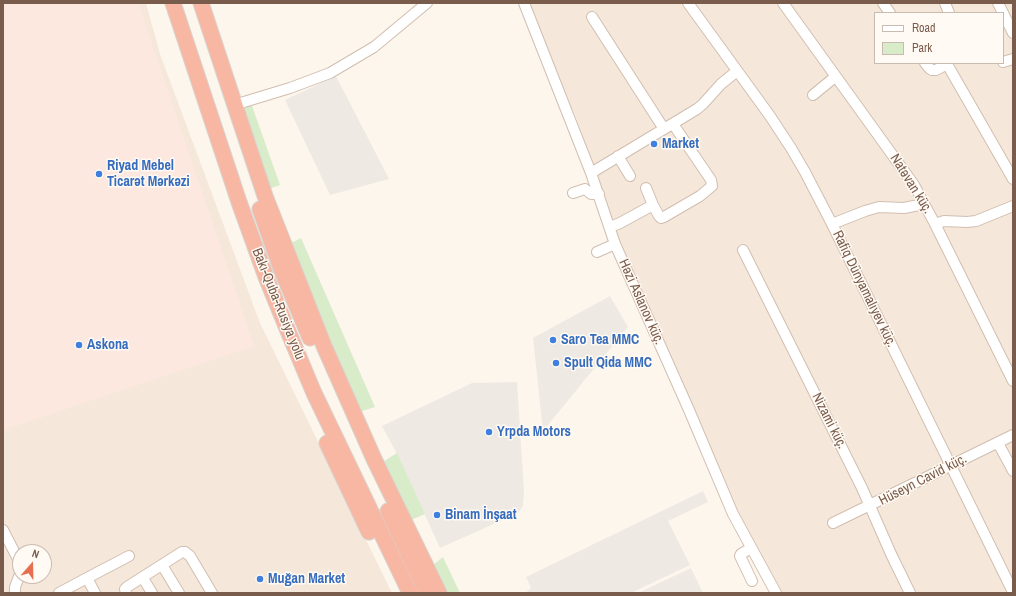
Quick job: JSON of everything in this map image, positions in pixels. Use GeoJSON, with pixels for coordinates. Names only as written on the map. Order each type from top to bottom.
{"type":"FeatureCollection","features":[{"type":"Feature","properties":{"kind":"highway"},"geometry":{"type":"LineString","coordinates":[[162,3],[228,204],[273,323],[340,472],[399,593]]}},
{"type":"Feature","properties":{"kind":"highway","name":"Bakı-Quba-Rusiya yolu"},"geometry":{"type":"LineString","coordinates":[[173,3],[239,202],[277,304],[314,393],[410,593]]}},
{"type":"Feature","properties":{"kind":"highway","name":"Bakı-Quba-Rusiya yolu"},"geometry":{"type":"LineString","coordinates":[[191,3],[282,271],[332,388],[427,593]]}},
{"type":"Feature","properties":{"kind":"highway"},"geometry":{"type":"LineString","coordinates":[[201,3],[265,196],[324,346],[374,459],[439,593]]}},
{"type":"Feature","properties":{"kind":"street"},"geometry":{"type":"LineString","coordinates":[[234,105],[290,88],[330,73],[374,47],[427,3]]}},
{"type":"Feature","properties":{"kind":"street","name":"Həzi Aslanov küç."},"geometry":{"type":"LineString","coordinates":[[524,3],[599,194],[615,244],[689,410],[724,494],[751,548],[776,593]]}},
{"type":"Feature","properties":{"kind":"street","name":"Rafiq Dünyamalıyev küç."},"geometry":{"type":"LineString","coordinates":[[688,3],[770,116],[791,148],[832,224],[1013,592]]}},
{"type":"Feature","properties":{"kind":"street","name":"Natəvan küç."},"geometry":{"type":"LineString","coordinates":[[783,3],[900,164],[935,224],[1013,381]]}},
{"type":"Feature","properties":{"kind":"street"},"geometry":{"type":"LineString","coordinates":[[883,3],[889,12]]}},
{"type":"Feature","properties":{"kind":"street"},"geometry":{"type":"LineString","coordinates":[[998,3],[1002,12]]}},
{"type":"Feature","properties":{"kind":"street"},"geometry":{"type":"LineString","coordinates":[[1004,15],[1013,33]]}},
{"type":"Feature","properties":{"kind":"street"},"geometry":{"type":"LineString","coordinates":[[592,18],[664,129]]}},
{"type":"Feature","properties":{"kind":"street"},"geometry":{"type":"LineString","coordinates":[[926,64],[932,70],[936,70],[947,64],[1013,179]]}},
{"type":"Feature","properties":{"kind":"street"},"geometry":{"type":"LineString","coordinates":[[591,173],[674,124],[703,104],[721,84],[737,71]]}},
{"type":"Feature","properties":{"kind":"street"},"geometry":{"type":"LineString","coordinates":[[812,95],[836,77]]}},
{"type":"Feature","properties":{"kind":"street"},"geometry":{"type":"LineString","coordinates":[[646,188],[653,205],[661,218],[700,196],[712,186],[711,180],[674,124]]}},
{"type":"Feature","properties":{"kind":"street"},"geometry":{"type":"LineString","coordinates":[[618,156],[630,176]]}},
{"type":"Feature","properties":{"kind":"street"},"geometry":{"type":"LineString","coordinates":[[573,193],[585,189],[591,194],[599,194]]}},
{"type":"Feature","properties":{"kind":"street"},"geometry":{"type":"LineString","coordinates":[[832,224],[879,207],[904,208],[924,204]]}},
{"type":"Feature","properties":{"kind":"street"},"geometry":{"type":"LineString","coordinates":[[610,227],[653,205]]}},
{"type":"Feature","properties":{"kind":"street"},"geometry":{"type":"LineString","coordinates":[[935,224],[944,221],[976,221],[1013,206]]}},
{"type":"Feature","properties":{"kind":"street"},"geometry":{"type":"LineString","coordinates":[[597,252],[615,244]]}},
{"type":"Feature","properties":{"kind":"street","name":"Nizami küç."},"geometry":{"type":"LineString","coordinates":[[743,250],[871,506],[891,554],[910,593]]}},
{"type":"Feature","properties":{"kind":"street","name":"Hüseyn Cavid küç."},"geometry":{"type":"LineString","coordinates":[[833,524],[1013,436]]}},
{"type":"Feature","properties":{"kind":"street"},"geometry":{"type":"LineString","coordinates":[[998,443],[1013,471]]}},
{"type":"Feature","properties":{"kind":"street"},"geometry":{"type":"LineString","coordinates":[[3,530],[12,547]]}},
{"type":"Feature","properties":{"kind":"street"},"geometry":{"type":"LineString","coordinates":[[751,548],[740,556],[752,581]]}},
{"type":"Feature","properties":{"kind":"street"},"geometry":{"type":"LineString","coordinates":[[126,593],[125,589],[127,587],[182,552],[188,554],[212,593]]}},
{"type":"Feature","properties":{"kind":"street"},"geometry":{"type":"LineString","coordinates":[[59,593],[129,556]]}},
{"type":"Feature","properties":{"kind":"street"},"geometry":{"type":"LineString","coordinates":[[162,565],[179,593]]}},
{"type":"Feature","properties":{"kind":"street"},"geometry":{"type":"LineString","coordinates":[[87,578],[95,593]]}},
{"type":"Feature","properties":{"kind":"street"},"geometry":{"type":"LineString","coordinates":[[143,578],[152,593]]}},
{"type":"Feature","properties":{"kind":"shaded area"},"geometry":{"type":"Polygon","coordinates":[[[3,3],[146,3],[160,54],[260,323],[392,593],[3,593],[3,3]]]}},
{"type":"Feature","properties":{"kind":"shaded area","name":"Riyad Mebel Ticarət Mərkəzi"},"geometry":{"type":"Polygon","coordinates":[[[3,3],[138,3],[254,346],[3,430],[3,3]]]}},
{"type":"Feature","properties":{"kind":"shaded area"},"geometry":{"type":"Polygon","coordinates":[[[527,3],[1013,3],[1013,593],[778,593],[725,485],[619,246],[597,175],[576,117],[527,3]]]}},
{"type":"Feature","properties":{"kind":"shaded area"},"geometry":{"type":"Polygon","coordinates":[[[336,76],[389,179],[330,195],[285,100],[336,76]]]}},
{"type":"Feature","properties":{"kind":"shaded area","name":"Saro Tea MMC"},"geometry":{"type":"Polygon","coordinates":[[[610,296],[628,327],[543,431],[533,338],[610,296]]]}},
{"type":"Feature","properties":{"kind":"shaded area"},"geometry":{"type":"Polygon","coordinates":[[[517,382],[524,491],[523,506],[518,513],[440,548],[397,454],[382,426],[472,383],[517,382]]]}},
{"type":"Feature","properties":{"kind":"shaded area"},"geometry":{"type":"Polygon","coordinates":[[[703,491],[708,502],[668,521],[690,565],[631,593],[528,593],[527,591],[531,588],[526,577],[703,491]]]}},
{"type":"Feature","properties":{"kind":"shaded area"},"geometry":{"type":"Polygon","coordinates":[[[691,568],[703,593],[638,593],[691,568]]]}},
{"type":"Feature","properties":{"kind":"green space"},"geometry":{"type":"Polygon","coordinates":[[[251,103],[280,185],[269,189],[241,108],[251,103]]]}},
{"type":"Feature","properties":{"kind":"green space"},"geometry":{"type":"Polygon","coordinates":[[[301,238],[375,407],[359,412],[289,244],[301,238]]]}},
{"type":"Feature","properties":{"kind":"green space"},"geometry":{"type":"Polygon","coordinates":[[[397,453],[425,514],[411,520],[384,461],[397,453]]]}},
{"type":"Feature","properties":{"kind":"green space"},"geometry":{"type":"Polygon","coordinates":[[[443,557],[460,593],[446,593],[433,565],[443,557]]]}},
{"type":"Feature","properties":{"kind":"place","name":"Market"},"geometry":{"type":"Point","coordinates":[654,144]}},
{"type":"Feature","properties":{"kind":"place","name":"Riyad Mebel Ticarət Mərkəzi"},"geometry":{"type":"Point","coordinates":[99,174]}},
{"type":"Feature","properties":{"kind":"place","name":"Saro Tea MMC"},"geometry":{"type":"Point","coordinates":[553,340]}},
{"type":"Feature","properties":{"kind":"place","name":"Askona"},"geometry":{"type":"Point","coordinates":[79,345]}},
{"type":"Feature","properties":{"kind":"place","name":"Spult Qida MMC"},"geometry":{"type":"Point","coordinates":[556,363]}},
{"type":"Feature","properties":{"kind":"place","name":"Yrpda Motors"},"geometry":{"type":"Point","coordinates":[489,432]}},
{"type":"Feature","properties":{"kind":"place","name":"Binam İnşaat"},"geometry":{"type":"Point","coordinates":[437,515]}},
{"type":"Feature","properties":{"kind":"place","name":"Muğan Market"},"geometry":{"type":"Point","coordinates":[260,579]}}]}
